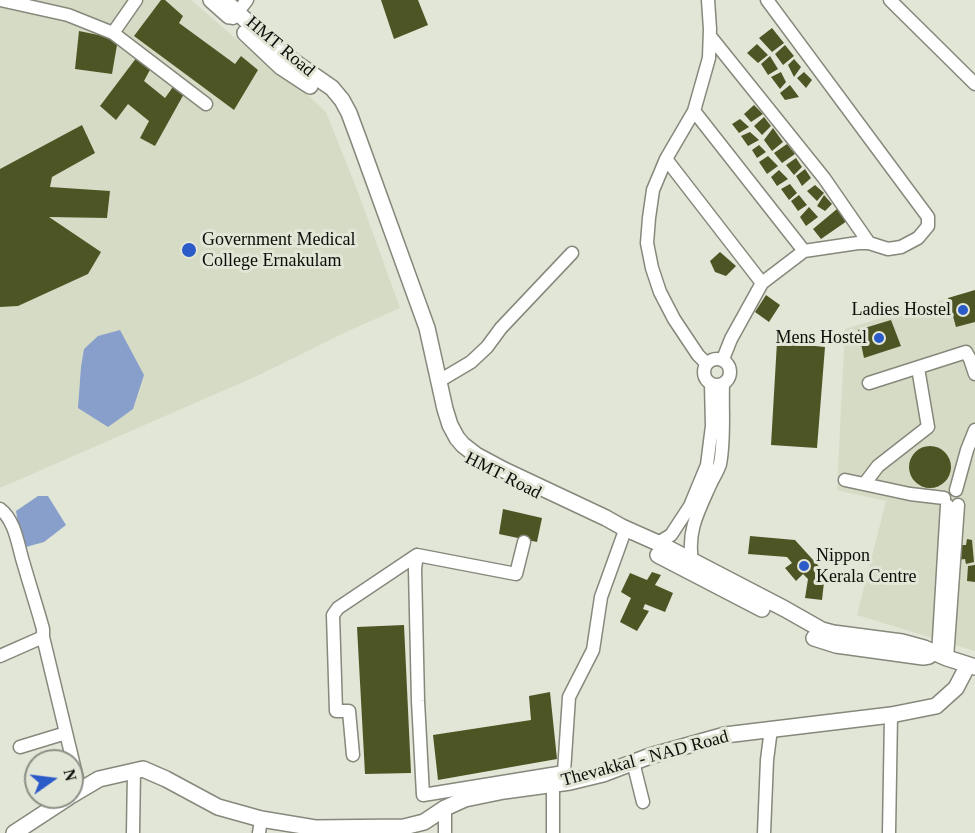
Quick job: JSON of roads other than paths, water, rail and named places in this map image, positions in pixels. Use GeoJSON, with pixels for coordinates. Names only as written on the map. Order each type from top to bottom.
{"type":"FeatureCollection","features":[{"type":"Feature","properties":{"kind":"main road","name":"HMT Road"},"geometry":{"type":"LineString","coordinates":[[211,0],[239,11],[259,47],[281,67],[327,97],[337,110],[404,290],[418,332],[440,425],[447,440],[485,469],[586,516],[785,620],[816,639],[836,645],[923,657],[943,657]]}},
{"type":"Feature","properties":{"kind":"main road","name":"HMT Road"},"geometry":{"type":"LineString","coordinates":[[224,0],[239,11],[280,52],[332,88],[349,113],[427,328],[450,425],[460,449]]}},
{"type":"Feature","properties":{"kind":"main road","name":"HMT Road"},"geometry":{"type":"LineString","coordinates":[[460,449],[658,543],[822,630],[902,642],[972,666]]}},
{"type":"Feature","properties":{"kind":"main road","name":"Thevakkal - NAD Road"},"geometry":{"type":"LineString","coordinates":[[84,788],[99,779],[143,769],[260,826],[326,830],[404,827],[423,822],[465,799],[570,782],[603,774],[650,756],[724,735],[891,715],[936,706],[956,688],[972,666]]}},
{"type":"Feature","properties":{"kind":"main road","name":"Thevakkal - NAD Road"},"geometry":{"type":"LineString","coordinates":[[14,833],[51,809]]}},
{"type":"Feature","properties":{"kind":"street"},"geometry":{"type":"LineString","coordinates":[[1,0],[68,15],[113,33],[206,104]]}},
{"type":"Feature","properties":{"kind":"street"},"geometry":{"type":"LineString","coordinates":[[113,33],[136,0]]}},
{"type":"Feature","properties":{"kind":"street"},"geometry":{"type":"LineString","coordinates":[[707,364],[698,355],[674,319],[660,292],[647,243],[652,190],[666,159],[694,111],[709,58],[708,0]]}},
{"type":"Feature","properties":{"kind":"street"},"geometry":{"type":"LineString","coordinates":[[723,359],[730,339],[762,283],[804,251],[858,243],[869,243],[888,249],[901,247],[918,238],[928,226],[928,217],[767,0]]}},
{"type":"Feature","properties":{"kind":"street"},"geometry":{"type":"LineString","coordinates":[[890,0],[975,84]]}},
{"type":"Feature","properties":{"kind":"street"},"geometry":{"type":"LineString","coordinates":[[710,36],[824,178],[869,243]]}},
{"type":"Feature","properties":{"kind":"street"},"geometry":{"type":"LineString","coordinates":[[694,111],[804,251]]}},
{"type":"Feature","properties":{"kind":"street"},"geometry":{"type":"LineString","coordinates":[[666,159],[762,283]]}},
{"type":"Feature","properties":{"kind":"street"},"geometry":{"type":"LineString","coordinates":[[439,381],[471,362],[487,347],[501,328],[572,253]]}},
{"type":"Feature","properties":{"kind":"street"},"geometry":{"type":"LineString","coordinates":[[868,382],[966,352],[975,374]]}},
{"type":"Feature","properties":{"kind":"street"},"geometry":{"type":"LineString","coordinates":[[714,359],[723,359],[731,369],[729,378],[717,384],[707,380],[704,372],[707,364],[714,359]]}},
{"type":"Feature","properties":{"kind":"street"},"geometry":{"type":"LineString","coordinates":[[865,483],[878,466],[928,426],[918,368]]}},
{"type":"Feature","properties":{"kind":"street"},"geometry":{"type":"LineString","coordinates":[[658,543],[671,534],[684,516],[707,465],[717,384]]}},
{"type":"Feature","properties":{"kind":"street"},"geometry":{"type":"LineString","coordinates":[[692,561],[691,530],[719,466],[722,442],[717,384]]}},
{"type":"Feature","properties":{"kind":"street"},"geometry":{"type":"LineString","coordinates":[[943,657],[950,502],[948,491],[956,490],[975,430]]}},
{"type":"Feature","properties":{"kind":"street"},"geometry":{"type":"LineString","coordinates":[[845,480],[950,502]]}},
{"type":"Feature","properties":{"kind":"street"},"geometry":{"type":"LineString","coordinates":[[0,509],[4,512],[16,535],[43,628],[43,637],[68,749]]}},
{"type":"Feature","properties":{"kind":"street"},"geometry":{"type":"LineString","coordinates":[[417,555],[415,569],[418,701],[423,795],[564,772],[570,697],[593,650],[601,597],[623,536]]}},
{"type":"Feature","properties":{"kind":"street"},"geometry":{"type":"LineString","coordinates":[[353,755],[349,711],[336,711],[333,615],[338,608],[417,555],[516,574],[524,542]]}},
{"type":"Feature","properties":{"kind":"street"},"geometry":{"type":"LineString","coordinates":[[0,656],[43,637]]}},
{"type":"Feature","properties":{"kind":"street"},"geometry":{"type":"LineString","coordinates":[[890,833],[891,715]]}},
{"type":"Feature","properties":{"kind":"street"},"geometry":{"type":"LineString","coordinates":[[764,833],[767,760],[771,729]]}},
{"type":"Feature","properties":{"kind":"street"},"geometry":{"type":"LineString","coordinates":[[20,747],[66,733]]}},
{"type":"Feature","properties":{"kind":"street"},"geometry":{"type":"LineString","coordinates":[[633,762],[643,802]]}},
{"type":"Feature","properties":{"kind":"street"},"geometry":{"type":"LineString","coordinates":[[133,833],[134,771]]}},
{"type":"Feature","properties":{"kind":"street"},"geometry":{"type":"LineString","coordinates":[[553,784],[554,833]]}},
{"type":"Feature","properties":{"kind":"street"},"geometry":{"type":"LineString","coordinates":[[445,808],[445,833]]}},
{"type":"Feature","properties":{"kind":"water"},"geometry":{"type":"Polygon","coordinates":[[[120,330],[144,375],[133,409],[108,427],[78,408],[81,367],[84,349],[98,336],[120,330]]]}},
{"type":"Feature","properties":{"kind":"water"},"geometry":{"type":"Polygon","coordinates":[[[38,496],[48,496],[66,525],[44,542],[26,547],[19,529],[16,511],[38,496]]]}},
{"type":"Feature","properties":{"kind":"place","name":"Government Medical College Ernakulam"},"geometry":{"type":"Point","coordinates":[189,250]}},
{"type":"Feature","properties":{"kind":"place","name":"Ladies Hostel"},"geometry":{"type":"Point","coordinates":[963,310]}},
{"type":"Feature","properties":{"kind":"place","name":"Mens Hostel"},"geometry":{"type":"Point","coordinates":[879,338]}},
{"type":"Feature","properties":{"kind":"place","name":"Nippon Kerala Centre"},"geometry":{"type":"Point","coordinates":[804,566]}}]}
